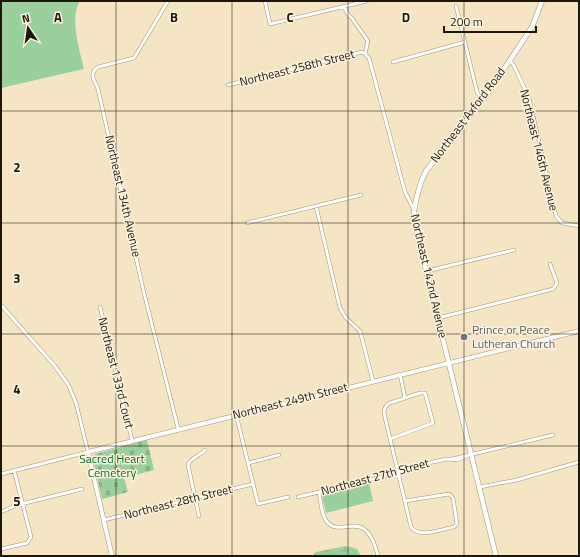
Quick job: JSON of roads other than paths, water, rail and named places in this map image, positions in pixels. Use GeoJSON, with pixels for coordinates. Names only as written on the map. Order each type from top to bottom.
{"type":"FeatureCollection","features":[{"type":"Feature","properties":{"kind":"main road","name":"Northeast Axford Road"},"geometry":{"type":"LineString","coordinates":[[414,211],[417,193],[430,165],[482,100],[510,60],[532,27],[542,1]]}},
{"type":"Feature","properties":{"kind":"main road","name":"Northeast 142nd Avenue"},"geometry":{"type":"LineString","coordinates":[[414,211],[417,233],[496,556]]}},
{"type":"Feature","properties":{"kind":"street","name":"Northeast 134th Avenue"},"geometry":{"type":"LineString","coordinates":[[168,1],[134,58],[98,67],[94,70],[92,76],[99,93],[144,293],[178,428]]}},
{"type":"Feature","properties":{"kind":"street"},"geometry":{"type":"LineString","coordinates":[[265,1],[270,24],[367,1]]}},
{"type":"Feature","properties":{"kind":"street"},"geometry":{"type":"LineString","coordinates":[[456,6],[477,92],[482,100]]}},
{"type":"Feature","properties":{"kind":"street","name":"Northeast 142nd Avenue"},"geometry":{"type":"LineString","coordinates":[[344,7],[348,16],[352,17],[368,42],[365,54],[369,58],[405,192],[414,211]]}},
{"type":"Feature","properties":{"kind":"street"},"geometry":{"type":"LineString","coordinates":[[393,62],[465,42]]}},
{"type":"Feature","properties":{"kind":"street","name":"Northeast 258th Street"},"geometry":{"type":"LineString","coordinates":[[228,85],[362,52],[365,54]]}},
{"type":"Feature","properties":{"kind":"street","name":"Northeast 146th Avenue"},"geometry":{"type":"LineString","coordinates":[[510,60],[529,98],[556,216],[562,223],[579,226]]}},
{"type":"Feature","properties":{"kind":"street"},"geometry":{"type":"LineString","coordinates":[[248,223],[361,195]]}},
{"type":"Feature","properties":{"kind":"street"},"geometry":{"type":"LineString","coordinates":[[316,206],[340,308],[346,318],[360,330],[372,381]]}},
{"type":"Feature","properties":{"kind":"street"},"geometry":{"type":"LineString","coordinates":[[427,272],[514,250]]}},
{"type":"Feature","properties":{"kind":"street"},"geometry":{"type":"LineString","coordinates":[[438,318],[554,289],[557,283],[550,264]]}},
{"type":"Feature","properties":{"kind":"street"},"geometry":{"type":"LineString","coordinates":[[1,305],[54,365],[68,384],[76,403],[112,556]]}},
{"type":"Feature","properties":{"kind":"street","name":"Northeast 133rd Court"},"geometry":{"type":"LineString","coordinates":[[100,307],[132,440]]}},
{"type":"Feature","properties":{"kind":"street","name":"Northeast 249th Street"},"geometry":{"type":"LineString","coordinates":[[1,474],[178,428],[579,331]]}},
{"type":"Feature","properties":{"kind":"street"},"geometry":{"type":"LineString","coordinates":[[400,374],[405,398]]}},
{"type":"Feature","properties":{"kind":"street"},"geometry":{"type":"LineString","coordinates":[[390,439],[433,423],[427,396],[423,393],[388,404],[384,413],[390,439],[411,527],[416,532],[422,533],[454,527],[457,524],[458,520],[451,495],[445,493],[405,501]]}},
{"type":"Feature","properties":{"kind":"street"},"geometry":{"type":"LineString","coordinates":[[236,414],[258,504],[288,496]]}},
{"type":"Feature","properties":{"kind":"street","name":"Northeast 27th Street"},"geometry":{"type":"LineString","coordinates":[[298,497],[398,473],[418,465],[553,435]]}},
{"type":"Feature","properties":{"kind":"street"},"geometry":{"type":"LineString","coordinates":[[199,516],[188,464],[205,450]]}},
{"type":"Feature","properties":{"kind":"street"},"geometry":{"type":"LineString","coordinates":[[248,463],[279,455]]}},
{"type":"Feature","properties":{"kind":"street"},"geometry":{"type":"LineString","coordinates":[[480,487],[517,480],[579,462]]}},
{"type":"Feature","properties":{"kind":"street"},"geometry":{"type":"LineString","coordinates":[[1,549],[30,541],[31,537],[14,470]]}},
{"type":"Feature","properties":{"kind":"street","name":"Northeast 28th Street"},"geometry":{"type":"LineString","coordinates":[[104,520],[253,484]]}},
{"type":"Feature","properties":{"kind":"street"},"geometry":{"type":"LineString","coordinates":[[1,512],[22,504],[82,489]]}},
{"type":"Feature","properties":{"kind":"street"},"geometry":{"type":"LineString","coordinates":[[319,493],[328,522],[335,526],[356,526],[363,528],[370,533],[374,540],[378,556]]}},
{"type":"Feature","properties":{"kind":"place","name":"Prince or Peace Lutheran Church"},"geometry":{"type":"Point","coordinates":[464,337]}},
{"type":"Feature","properties":{"kind":"park label","name":"Sacred Heart Cemetery"},"geometry":{"type":"Point","coordinates":[112,466]}}]}
